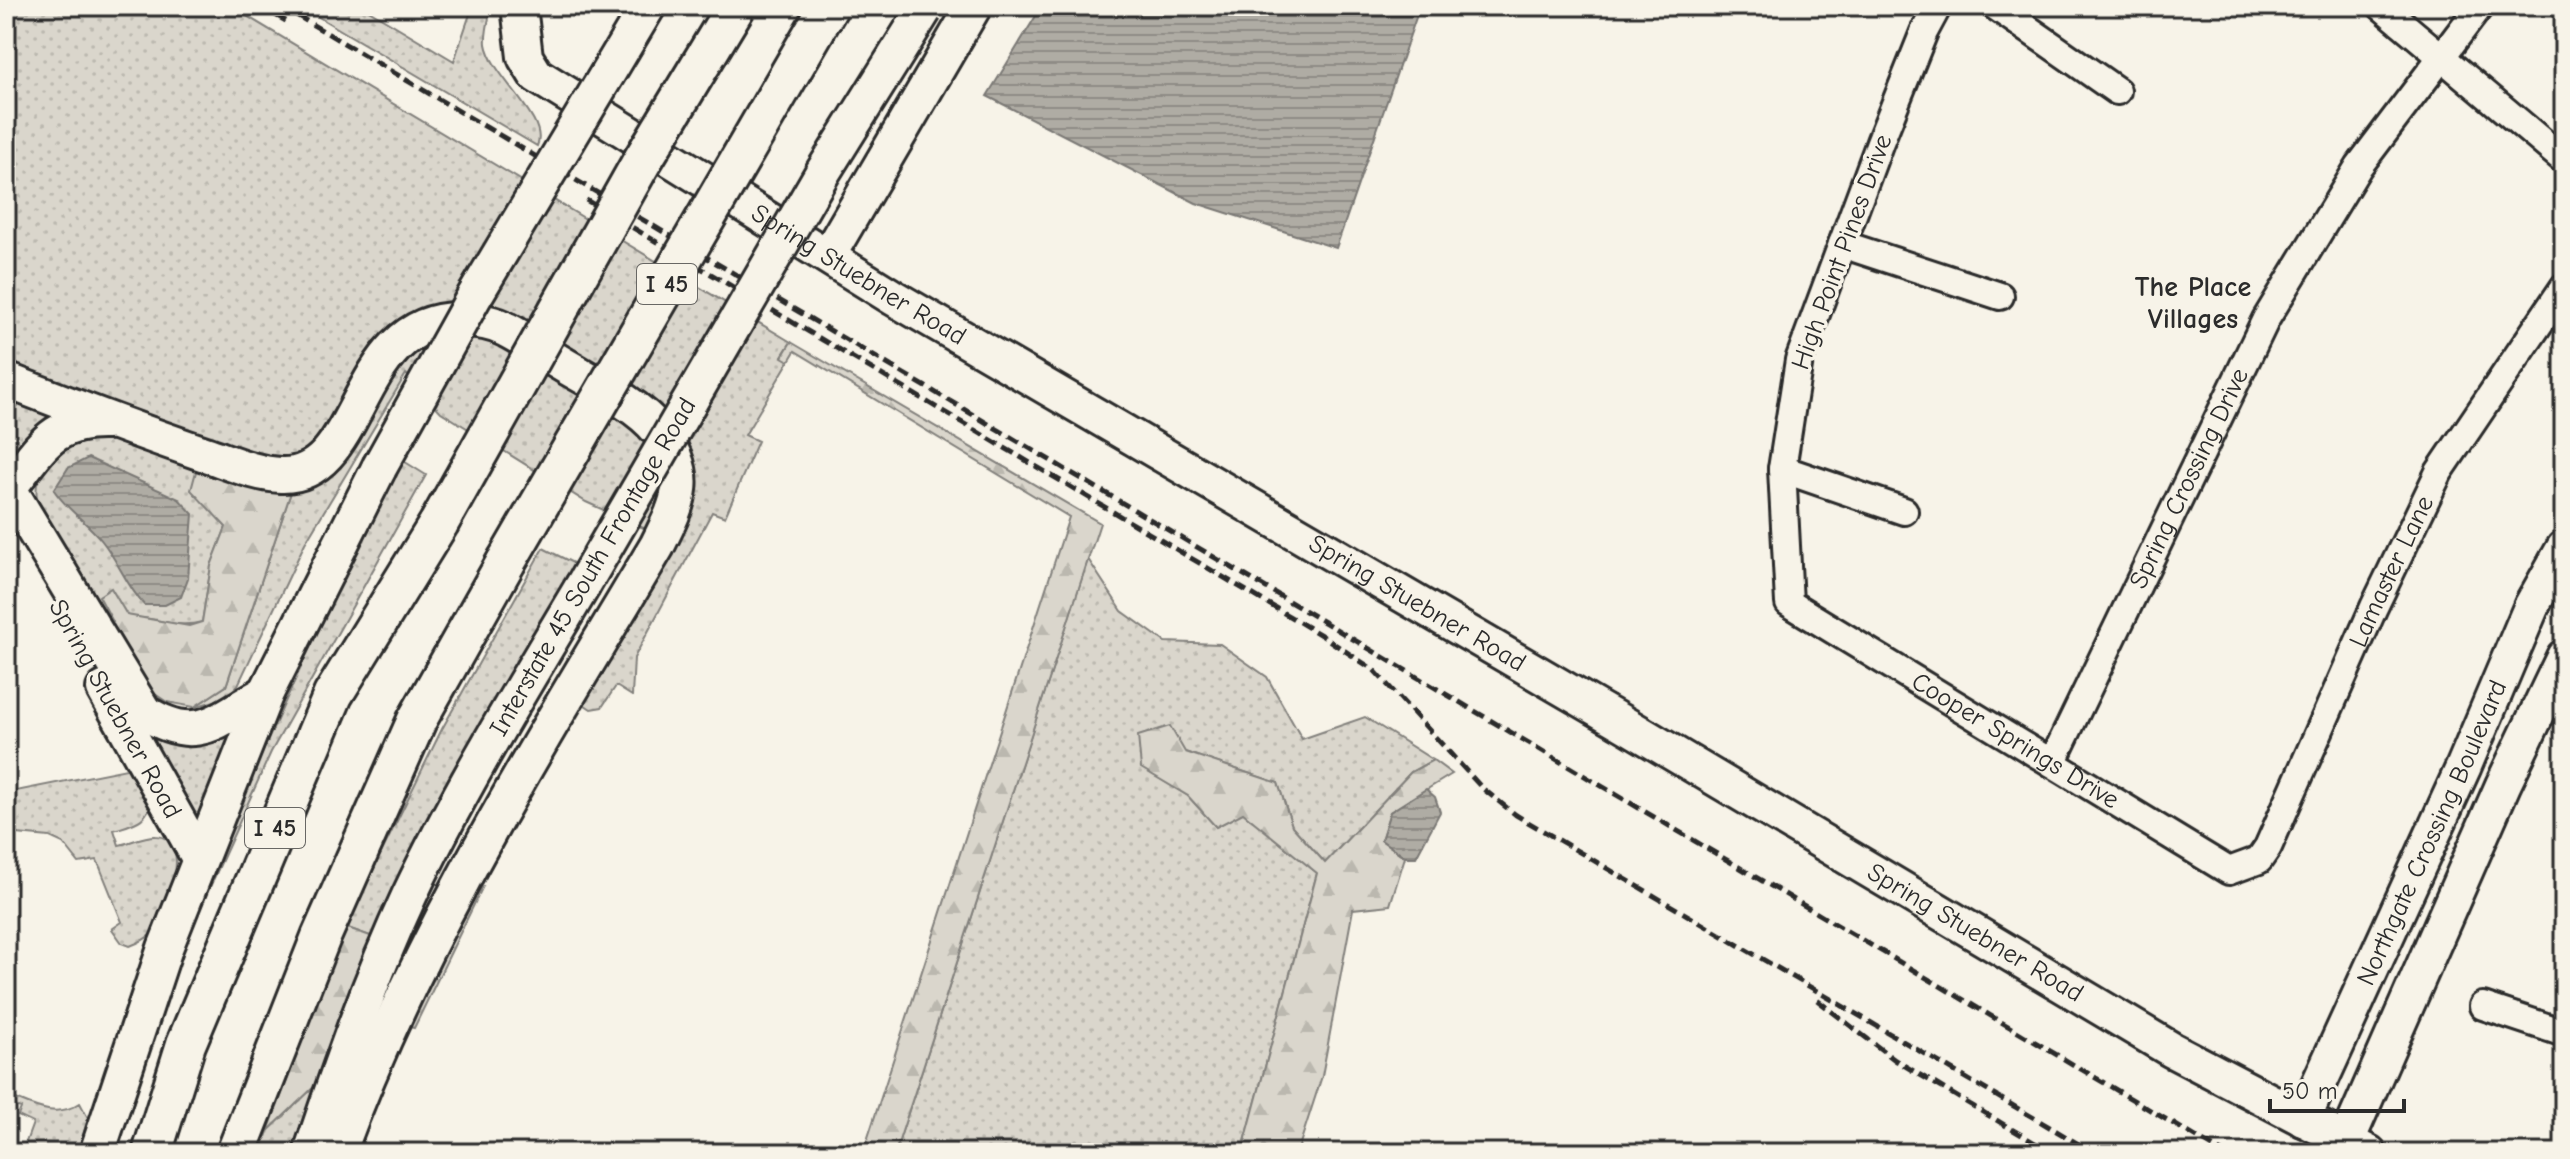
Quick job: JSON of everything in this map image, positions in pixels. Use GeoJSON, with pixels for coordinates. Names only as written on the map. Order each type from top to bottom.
{"type":"FeatureCollection","features":[{"type":"Feature","properties":{"kind":"highway","name":"I 45"},"geometry":{"type":"LineString","coordinates":[[152,1153],[186,1044],[333,695],[439,523],[641,163],[736,6]]}},
{"type":"Feature","properties":{"kind":"highway","name":"I 45"},"geometry":{"type":"LineString","coordinates":[[236,1153],[321,937],[405,746],[506,562],[829,6]]}},
{"type":"Feature","properties":{"kind":"main road","name":"Spring Stuebner Road"},"geometry":{"type":"LineString","coordinates":[[519,6],[525,57],[536,75],[829,254],[894,298],[1626,725],[2172,1050],[2358,1148]]}},
{"type":"Feature","properties":{"kind":"main road"},"geometry":{"type":"LineString","coordinates":[[97,1153],[199,858],[266,693],[379,468],[474,297],[648,6]]}},
{"type":"Feature","properties":{"kind":"main road"},"geometry":{"type":"LineString","coordinates":[[829,254],[974,6]]}},
{"type":"Feature","properties":{"kind":"main road","name":"Interstate 45 South Frontage Road"},"geometry":{"type":"LineString","coordinates":[[311,1153],[352,1029],[410,895],[508,713],[823,172],[925,8]]}},
{"type":"Feature","properties":{"kind":"main road"},"geometry":{"type":"LineString","coordinates":[[6,380],[111,422],[258,472],[300,473],[330,453],[367,387],[398,342],[417,328],[441,320],[476,320],[505,328],[651,420],[670,445],[681,470],[678,496],[657,546],[439,921],[387,1029],[338,1153]]}},
{"type":"Feature","properties":{"kind":"main road"},"geometry":{"type":"LineString","coordinates":[[7,495],[46,441],[68,425],[111,422]]}},
{"type":"Feature","properties":{"kind":"main road","name":"Spring Stuebner Road"},"geometry":{"type":"LineString","coordinates":[[7,495],[144,712],[174,727],[203,728],[266,693]]}},
{"type":"Feature","properties":{"kind":"main road","name":"Spring Stuebner Road"},"geometry":{"type":"LineString","coordinates":[[7,495],[199,858]]}},
{"type":"Feature","properties":{"kind":"main road","name":"Northgate Crossing Boulevard"},"geometry":{"type":"LineString","coordinates":[[2303,1119],[2463,768],[2532,605],[2564,548]]}},
{"type":"Feature","properties":{"kind":"main road","name":"Northgate Crossing Boulevard"},"geometry":{"type":"LineString","coordinates":[[2358,1148],[2503,785],[2564,657]]}},
{"type":"Feature","properties":{"kind":"main road"},"geometry":{"type":"LineString","coordinates":[[2463,768],[2503,785]]}},
{"type":"Feature","properties":{"kind":"street","name":"High Point Pines Drive"},"geometry":{"type":"LineString","coordinates":[[1789,603],[1782,469],[1799,360],[1918,45],[1938,6]]}},
{"type":"Feature","properties":{"kind":"street"},"geometry":{"type":"LineString","coordinates":[[1995,6],[2117,91]]}},
{"type":"Feature","properties":{"kind":"street"},"geometry":{"type":"LineString","coordinates":[[2381,6],[2564,160]]}},
{"type":"Feature","properties":{"kind":"street","name":"Spring Crossing Drive"},"geometry":{"type":"LineString","coordinates":[[2052,763],[2266,319],[2359,166],[2480,6]]}},
{"type":"Feature","properties":{"kind":"street"},"geometry":{"type":"LineString","coordinates":[[1842,244],[2000,296]]}},
{"type":"Feature","properties":{"kind":"street","name":"Lamaster Lane"},"geometry":{"type":"LineString","coordinates":[[2245,867],[2259,860],[2268,847],[2374,607],[2439,472],[2564,287]]}},
{"type":"Feature","properties":{"kind":"street"},"geometry":{"type":"LineString","coordinates":[[1782,469],[1904,511]]}},
{"type":"Feature","properties":{"kind":"street","name":"Cooper Springs Drive"},"geometry":{"type":"LineString","coordinates":[[1789,603],[2229,871],[2245,867]]}},
{"type":"Feature","properties":{"kind":"street"},"geometry":{"type":"LineString","coordinates":[[2483,1006],[2564,1033]]}},
{"type":"Feature","properties":{"kind":"green space"},"geometry":{"type":"Polygon","coordinates":[[[6,6],[230,6],[791,342],[782,356],[789,361],[745,435],[758,441],[725,517],[712,512],[634,658],[632,696],[616,686],[602,707],[591,709],[582,703],[681,520],[661,412],[439,313],[314,455],[266,464],[6,375],[6,6]]]}},
{"type":"Feature","properties":{"kind":"green space"},"geometry":{"type":"Polygon","coordinates":[[[300,6],[362,6],[454,61],[472,8],[490,13],[486,44],[490,56],[535,123],[539,135],[537,146],[300,6]]]}},
{"type":"Feature","properties":{"kind":"green space"},"geometry":{"type":"Polygon","coordinates":[[[475,333],[487,335],[642,423],[669,481],[650,531],[586,502],[441,412],[406,374],[305,543],[238,685],[225,698],[194,707],[226,686],[293,486],[399,362],[418,348],[475,333]]]}},
{"type":"Feature","properties":{"kind":"green space"},"geometry":{"type":"Polygon","coordinates":[[[791,342],[1100,523],[895,1153],[863,1153],[1069,517],[795,351],[789,361],[782,357],[791,342]]]}},
{"type":"Feature","properties":{"kind":"green space"},"geometry":{"type":"Polygon","coordinates":[[[6,398],[50,413],[55,420],[20,454],[6,451],[6,398]]]}},
{"type":"Feature","properties":{"kind":"green space"},"geometry":{"type":"Polygon","coordinates":[[[90,430],[198,464],[217,516],[226,527],[211,566],[202,622],[176,624],[132,618],[105,627],[38,506],[36,491],[42,468],[49,460],[90,430]]]}},
{"type":"Feature","properties":{"kind":"green space"},"geometry":{"type":"Polygon","coordinates":[[[402,460],[426,475],[271,752],[201,907],[197,905],[270,736],[320,625],[402,460]]]}},
{"type":"Feature","properties":{"kind":"green space"},"geometry":{"type":"Polygon","coordinates":[[[198,464],[293,486],[226,686],[194,707],[167,702],[140,684],[105,627],[113,622],[99,596],[111,588],[127,615],[189,626],[202,622],[211,566],[226,527],[191,490],[198,464]]]}},
{"type":"Feature","properties":{"kind":"green space"},"geometry":{"type":"Polygon","coordinates":[[[543,548],[575,564],[376,938],[345,927],[442,729],[543,548]]]}},
{"type":"Feature","properties":{"kind":"green space"},"geometry":{"type":"Polygon","coordinates":[[[1088,559],[1122,611],[1165,642],[1220,644],[1267,677],[1302,739],[1365,717],[1433,760],[1411,772],[1325,863],[1292,826],[1278,783],[1185,752],[1142,768],[1188,796],[1216,827],[1243,812],[1317,873],[1242,1153],[895,1153],[1088,559]]]}},
{"type":"Feature","properties":{"kind":"green space"},"geometry":{"type":"Polygon","coordinates":[[[135,717],[231,732],[233,738],[199,817],[195,819],[135,717]]]}},
{"type":"Feature","properties":{"kind":"green space"},"geometry":{"type":"Polygon","coordinates":[[[1170,726],[1185,752],[1278,783],[1292,826],[1325,863],[1411,772],[1433,760],[1452,774],[1390,812],[1381,840],[1405,857],[1390,905],[1353,909],[1322,1076],[1297,1153],[1242,1153],[1317,873],[1243,813],[1216,827],[1188,796],[1141,768],[1138,736],[1170,726]]]}},
{"type":"Feature","properties":{"kind":"green space"},"geometry":{"type":"Polygon","coordinates":[[[136,767],[153,798],[144,817],[114,830],[119,845],[156,836],[168,840],[176,863],[170,896],[157,925],[146,938],[130,946],[122,943],[112,929],[122,922],[97,860],[79,863],[63,843],[50,837],[6,833],[6,793],[136,767]]]}},
{"type":"Feature","properties":{"kind":"green space"},"geometry":{"type":"Polygon","coordinates":[[[477,884],[483,886],[414,1028],[406,1026],[477,884]]]}},
{"type":"Feature","properties":{"kind":"green space"},"geometry":{"type":"Polygon","coordinates":[[[345,927],[376,938],[318,1083],[268,1131],[345,927]]]}},
{"type":"Feature","properties":{"kind":"green space"},"geometry":{"type":"Polygon","coordinates":[[[318,1083],[295,1153],[261,1153],[268,1131],[318,1083]]]}},
{"type":"Feature","properties":{"kind":"green space"},"geometry":{"type":"Polygon","coordinates":[[[6,1095],[52,1111],[80,1103],[88,1118],[78,1153],[22,1153],[33,1123],[18,1116],[21,1108],[6,1103],[6,1095]]]}},
{"type":"Feature","properties":{"kind":"shaded area"},"geometry":{"type":"Polygon","coordinates":[[[1042,6],[1420,6],[1336,248],[1196,203],[987,96],[1042,6]]]}},
{"type":"Feature","properties":{"kind":"shaded area"},"geometry":{"type":"Polygon","coordinates":[[[88,458],[179,499],[193,514],[188,578],[181,597],[165,605],[144,605],[102,541],[54,490],[68,468],[88,458]]]}},
{"type":"Feature","properties":{"kind":"shaded area"},"geometry":{"type":"Polygon","coordinates":[[[1426,789],[1435,797],[1440,812],[1416,857],[1405,857],[1381,840],[1390,812],[1426,789]]]}},
{"type":"Feature","properties":{"kind":"railway"},"geometry":{"type":"LineString","coordinates":[[260,6],[291,24]]}},
{"type":"Feature","properties":{"kind":"railway"},"geometry":{"type":"LineString","coordinates":[[281,6],[2223,1153]]}},
{"type":"Feature","properties":{"kind":"railway"},"geometry":{"type":"LineString","coordinates":[[586,200],[1321,635],[1374,670],[1482,788],[1516,815],[2094,1153]]}},
{"type":"Feature","properties":{"kind":"railway"},"geometry":{"type":"LineString","coordinates":[[1817,1000],[1895,1060],[2052,1153]]}},
{"type":"Feature","properties":{"kind":"district","name":"The Place Villages"},"geometry":{"type":"Point","coordinates":[2193,303]}}]}
